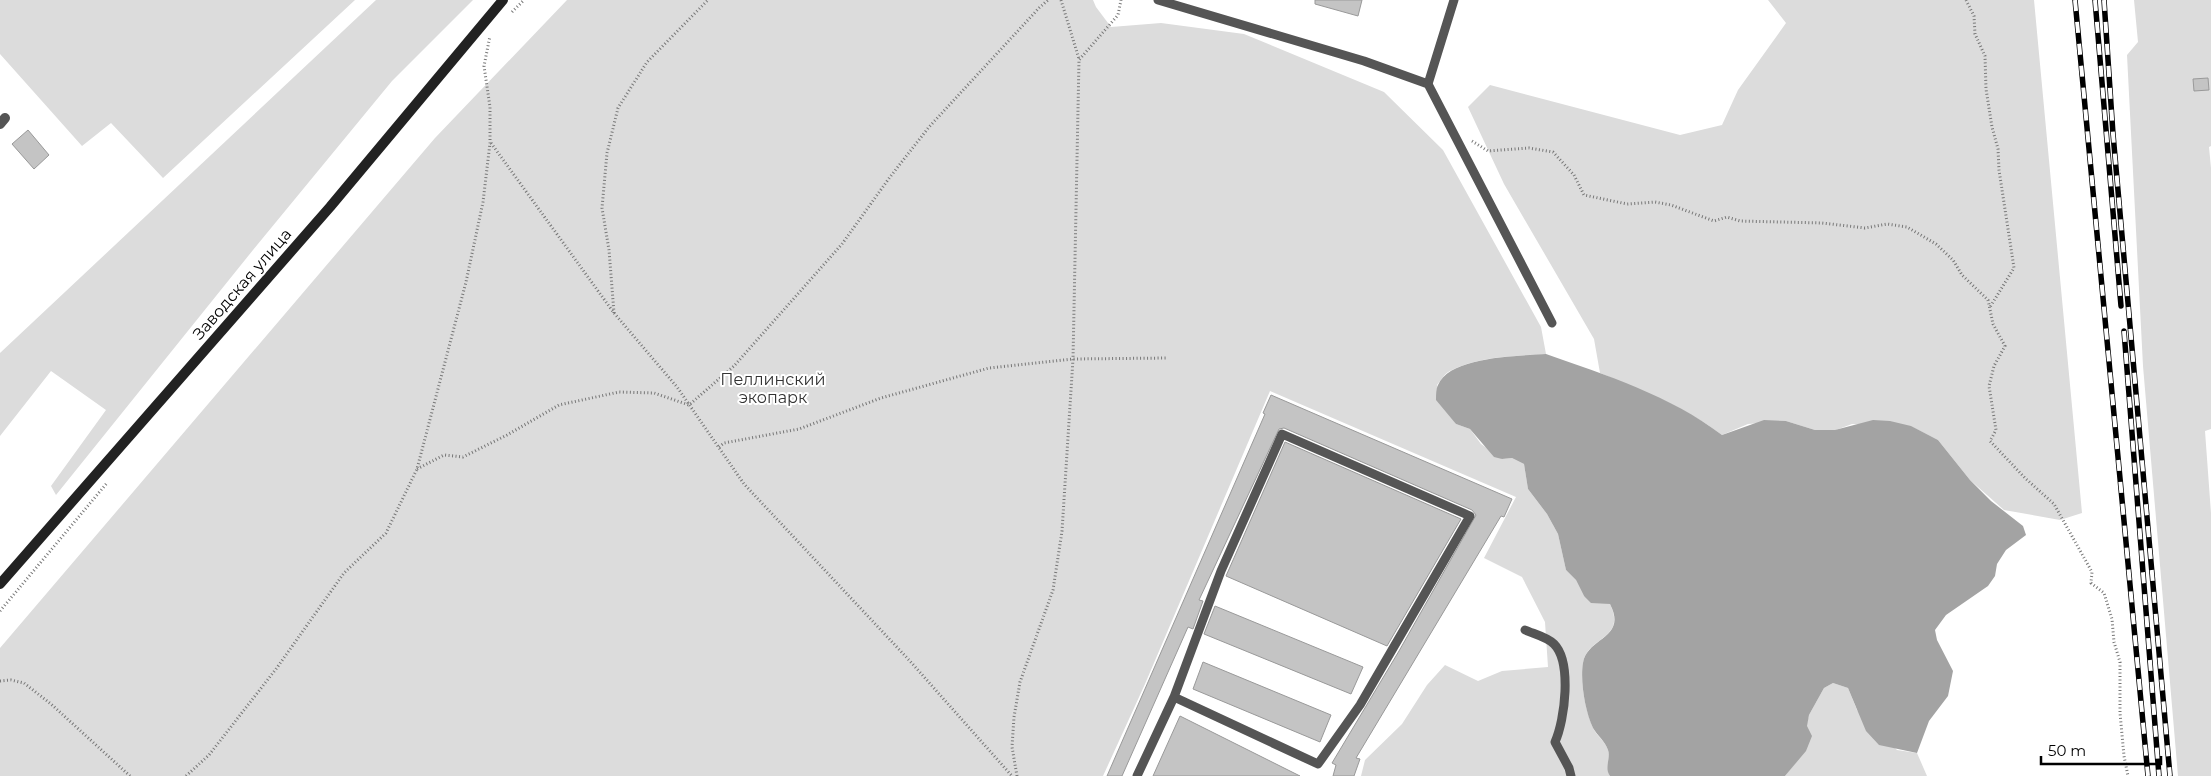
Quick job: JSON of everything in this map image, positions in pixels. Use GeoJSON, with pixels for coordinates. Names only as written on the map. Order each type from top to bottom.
{"type":"FeatureCollection","features":[{"type":"Feature","properties":{"kind":"street","name":"Заводская улица"},"geometry":{"type":"LineString","coordinates":[[0,584],[330,207],[503,0]]}},
{"type":"Feature","properties":{"kind":"lane"},"geometry":{"type":"LineString","coordinates":[[1158,0],[1364,60],[1428,84],[1552,323]]}},
{"type":"Feature","properties":{"kind":"lane"},"geometry":{"type":"LineString","coordinates":[[1428,84],[1454,0]]}},
{"type":"Feature","properties":{"kind":"lane"},"geometry":{"type":"LineString","coordinates":[[1137,776],[1174,698],[1221,571],[1282,434],[1470,516],[1360,706],[1318,764],[1174,698]]}},
{"type":"Feature","properties":{"kind":"lane"},"geometry":{"type":"LineString","coordinates":[[1525,630],[1553,643],[1563,660],[1565,698],[1555,742],[1569,768],[1571,776]]}},
{"type":"Feature","properties":{"kind":"path"},"geometry":{"type":"LineString","coordinates":[[614,313],[609,250],[602,208],[607,153],[618,108],[647,62],[708,0]]}},
{"type":"Feature","properties":{"kind":"path"},"geometry":{"type":"LineString","coordinates":[[689,405],[734,366],[842,244],[890,177],[929,128],[1048,0]]}},
{"type":"Feature","properties":{"kind":"path"},"geometry":{"type":"LineString","coordinates":[[1017,776],[1012,747],[1014,717],[1020,682],[1053,590],[1062,531],[1073,359],[1079,60],[1061,0]]}},
{"type":"Feature","properties":{"kind":"path"},"geometry":{"type":"LineString","coordinates":[[1079,60],[1118,15],[1121,0]]}},
{"type":"Feature","properties":{"kind":"path"},"geometry":{"type":"LineString","coordinates":[[1966,0],[1974,16],[1975,34],[1985,56],[1986,89],[1992,127],[1998,148],[1999,170],[2014,268],[1990,308]]}},
{"type":"Feature","properties":{"kind":"path"},"geometry":{"type":"LineString","coordinates":[[186,776],[209,755],[276,669],[344,573],[386,533],[416,469],[466,282],[483,202],[490,143],[490,107],[484,66],[490,34]]}},
{"type":"Feature","properties":{"kind":"path"},"geometry":{"type":"LineString","coordinates":[[1468,137],[1488,151],[1529,148],[1553,152],[1574,175],[1584,195],[1609,202],[1663,203],[1714,221],[1727,217],[1740,221],[1822,223],[1865,228],[1887,224],[1907,227],[1936,244],[1953,260],[1962,275],[1988,300],[1993,324],[2005,346],[1994,366],[1989,386],[1996,430],[1990,441],[2025,478],[2054,504],[2092,572],[2091,583],[2104,593],[2112,618],[2114,642],[2120,662],[2121,722],[2128,776]]}},
{"type":"Feature","properties":{"kind":"path"},"geometry":{"type":"LineString","coordinates":[[490,143],[614,313],[677,387],[744,484],[909,660],[1012,776]]}},
{"type":"Feature","properties":{"kind":"path"},"geometry":{"type":"LineString","coordinates":[[718,447],[724,442],[799,429],[881,398],[989,368],[1073,359],[1168,358]]}},
{"type":"Feature","properties":{"kind":"path"},"geometry":{"type":"LineString","coordinates":[[416,469],[444,456],[463,457],[507,435],[559,405],[619,392],[654,393],[689,405]]}},
{"type":"Feature","properties":{"kind":"path"},"geometry":{"type":"LineString","coordinates":[[0,681],[11,680],[24,683],[51,704],[130,776]]}},
{"type":"Feature","properties":{"kind":"green space"},"geometry":{"type":"Polygon","coordinates":[[[0,0],[355,0],[163,178],[111,123],[82,146],[0,54],[0,0]]]}},
{"type":"Feature","properties":{"kind":"green space"},"geometry":{"type":"Polygon","coordinates":[[[376,0],[473,0],[392,81],[56,495],[51,486],[106,410],[51,371],[0,436],[0,353],[376,0]]]}},
{"type":"Feature","properties":{"kind":"green space","name":"Пеллинский экопарк"},"geometry":{"type":"Polygon","coordinates":[[[567,0],[1093,0],[1111,27],[1161,23],[1244,34],[1384,92],[1443,150],[1541,327],[1546,354],[1509,356],[1472,362],[1448,372],[1437,385],[1456,424],[1470,429],[1481,444],[1502,459],[1512,458],[1524,464],[1528,489],[1547,514],[1558,534],[1566,570],[1576,580],[1584,596],[1610,604],[1614,616],[1614,625],[1586,654],[1583,663],[1582,679],[1590,721],[1594,731],[1608,750],[1608,770],[1610,776],[1361,776],[1365,760],[1402,724],[1427,685],[1445,665],[1478,681],[1502,671],[1548,667],[1545,622],[1522,577],[1484,558],[1516,497],[1270,391],[1145,684],[1103,776],[0,776],[0,648],[435,138],[567,0]]]}},
{"type":"Feature","properties":{"kind":"green space"},"geometry":{"type":"Polygon","coordinates":[[[1768,0],[2034,0],[2082,513],[2060,520],[2004,510],[1970,480],[1938,440],[1910,426],[1852,424],[1836,430],[1815,430],[1786,421],[1748,424],[1722,435],[1678,408],[1600,373],[1594,339],[1504,184],[1468,107],[1490,85],[1680,135],[1722,125],[1738,90],[1786,23],[1768,0]]]}},
{"type":"Feature","properties":{"kind":"green space"},"geometry":{"type":"Polygon","coordinates":[[[2134,0],[2211,0],[2211,146],[2209,147],[2211,168],[2211,429],[2205,431],[2211,513],[2211,776],[2178,776],[2143,366],[2127,55],[2138,42],[2134,0]]]}},
{"type":"Feature","properties":{"kind":"green space"},"geometry":{"type":"Polygon","coordinates":[[[1833,683],[1848,688],[1857,710],[1897,750],[1917,753],[1927,776],[1785,776],[1797,761],[1809,715],[1824,688],[1833,683]]]}},
{"type":"Feature","properties":{"kind":"shaded area"},"geometry":{"type":"Polygon","coordinates":[[[1546,354],[1615,379],[1660,398],[1702,421],[1722,435],[1764,420],[1786,421],[1815,430],[1835,430],[1873,420],[1890,421],[1911,426],[1938,440],[1970,480],[1991,501],[2023,526],[2026,535],[2006,550],[1997,564],[1995,576],[1988,586],[1946,615],[1935,630],[1937,640],[1953,671],[1948,696],[1929,721],[1917,753],[1879,745],[1866,731],[1848,688],[1833,683],[1824,688],[1809,715],[1807,726],[1812,736],[1806,751],[1785,776],[1610,776],[1608,773],[1608,750],[1590,721],[1582,678],[1586,654],[1605,637],[1614,624],[1614,616],[1610,604],[1591,603],[1584,596],[1576,580],[1566,570],[1558,534],[1547,514],[1528,489],[1524,464],[1512,458],[1502,459],[1494,457],[1470,429],[1456,424],[1436,400],[1438,385],[1445,375],[1456,368],[1486,359],[1546,354]]]}},
{"type":"Feature","properties":{"kind":"building"},"geometry":{"type":"Polygon","coordinates":[[[1315,0],[1362,0],[1358,16],[1315,4],[1315,0]]]}},
{"type":"Feature","properties":{"kind":"building"},"geometry":{"type":"Polygon","coordinates":[[[2208,78],[2209,90],[2194,91],[2193,79],[2208,78]]]}},
{"type":"Feature","properties":{"kind":"building"},"geometry":{"type":"Polygon","coordinates":[[[28,130],[49,155],[34,169],[12,144],[28,130]]]}},
{"type":"Feature","properties":{"kind":"building"},"geometry":{"type":"Polygon","coordinates":[[[1271,395],[1512,499],[1504,517],[1501,516],[1356,758],[1360,759],[1354,776],[1333,776],[1336,765],[1332,763],[1399,651],[1476,515],[1472,510],[1284,428],[1279,429],[1199,600],[1203,601],[1193,629],[1188,627],[1122,776],[1107,776],[1265,414],[1263,413],[1271,395]]]}},
{"type":"Feature","properties":{"kind":"building"},"geometry":{"type":"Polygon","coordinates":[[[1285,442],[1461,519],[1387,646],[1226,576],[1285,442]]]}},
{"type":"Feature","properties":{"kind":"building"},"geometry":{"type":"Polygon","coordinates":[[[1215,606],[1363,667],[1351,694],[1204,634],[1215,606]]]}},
{"type":"Feature","properties":{"kind":"building"},"geometry":{"type":"Polygon","coordinates":[[[1203,662],[1331,715],[1320,742],[1193,689],[1203,662]]]}},
{"type":"Feature","properties":{"kind":"building"},"geometry":{"type":"Polygon","coordinates":[[[1180,716],[1300,776],[1153,776],[1180,716]]]}},
{"type":"Feature","properties":{"kind":"railway"},"geometry":{"type":"LineString","coordinates":[[2075,0],[2148,776]]}},
{"type":"Feature","properties":{"kind":"railway"},"geometry":{"type":"LineString","coordinates":[[2095,0],[2121,306]]}},
{"type":"Feature","properties":{"kind":"railway"},"geometry":{"type":"LineString","coordinates":[[2104,0],[2113,134],[2170,776]]}},
{"type":"Feature","properties":{"kind":"railway"},"geometry":{"type":"LineString","coordinates":[[2124,331],[2159,776]]}}]}
